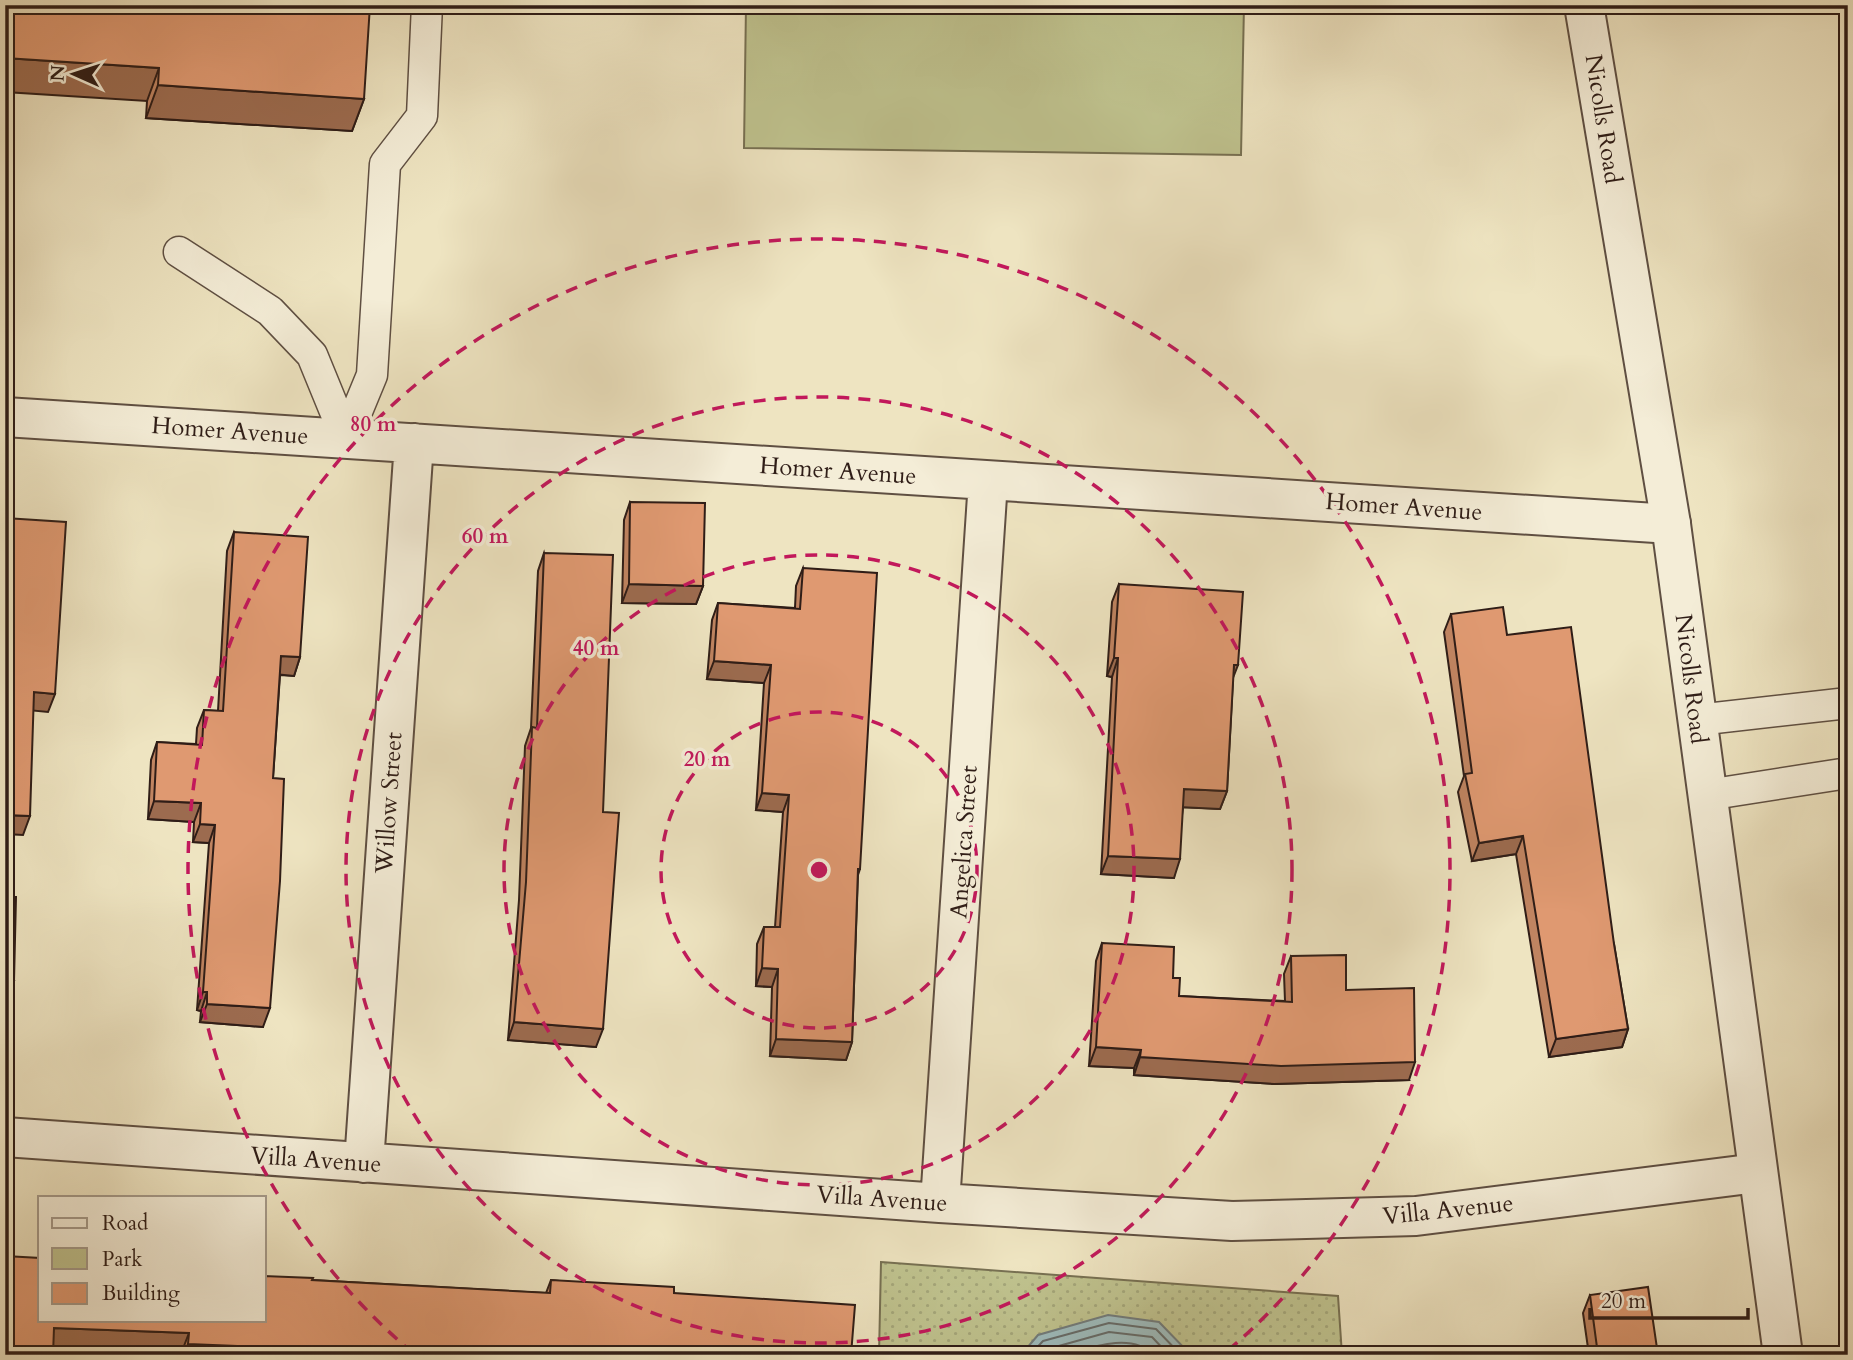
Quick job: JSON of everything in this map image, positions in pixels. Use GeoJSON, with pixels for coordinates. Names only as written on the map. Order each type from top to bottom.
{"type":"FeatureCollection","features":[{"type":"Feature","properties":{"kind":"street","name":"Nicolls Road"},"geometry":{"type":"LineString","coordinates":[[1584,5],[1671,524],[1783,1355]]}},
{"type":"Feature","properties":{"kind":"street","name":"Homer Avenue"},"geometry":{"type":"LineString","coordinates":[[5,417],[1671,524]]}},
{"type":"Feature","properties":{"kind":"street","name":"Willow Street"},"geometry":{"type":"LineString","coordinates":[[364,1163],[414,443]]}},
{"type":"Feature","properties":{"kind":"street","name":"Angelica Street"},"geometry":{"type":"LineString","coordinates":[[940,1203],[988,481]]}},
{"type":"Feature","properties":{"kind":"street","name":"Villa Avenue"},"geometry":{"type":"LineString","coordinates":[[5,1137],[1232,1221],[1416,1216],[1757,1173]]}},
{"type":"Feature","properties":{"kind":"lane"},"geometry":{"type":"LineString","coordinates":[[346,438],[372,375],[385,164],[422,116],[427,5]]}},
{"type":"Feature","properties":{"kind":"lane"},"geometry":{"type":"LineString","coordinates":[[179,252],[270,311],[312,355],[346,438]]}},
{"type":"Feature","properties":{"kind":"lane"},"geometry":{"type":"LineString","coordinates":[[1697,720],[1848,703]]}},
{"type":"Feature","properties":{"kind":"lane"},"geometry":{"type":"LineString","coordinates":[[1707,795],[1848,773]]}},
{"type":"Feature","properties":{"kind":"green space"},"geometry":{"type":"Polygon","coordinates":[[[746,5],[1244,5],[1241,155],[744,148],[746,5]]]}},
{"type":"Feature","properties":{"kind":"green space"},"geometry":{"type":"Polygon","coordinates":[[[881,1262],[1338,1296],[1342,1355],[879,1355],[881,1262]]]}},
{"type":"Feature","properties":{"kind":"water"},"geometry":{"type":"Polygon","coordinates":[[[1108,1315],[1159,1322],[1191,1355],[1021,1355],[1038,1335],[1108,1315]]]}},
{"type":"Feature","properties":{"kind":"building"},"geometry":{"type":"Polygon","coordinates":[[[5,5],[370,5],[364,99],[158,85],[159,68],[5,58],[5,5]]]}},
{"type":"Feature","properties":{"kind":"building"},"geometry":{"type":"Polygon","coordinates":[[[630,502],[705,503],[703,586],[629,584],[630,502]]]}},
{"type":"Feature","properties":{"kind":"building"},"geometry":{"type":"Polygon","coordinates":[[[5,518],[66,522],[55,694],[34,692],[30,816],[5,815],[5,518]]]}},
{"type":"Feature","properties":{"kind":"building"},"geometry":{"type":"Polygon","coordinates":[[[234,532],[308,537],[300,657],[281,656],[273,778],[284,779],[280,881],[270,1008],[207,1004],[207,992],[203,992],[215,825],[200,824],[201,803],[154,801],[157,742],[202,745],[204,710],[223,711],[234,532]]]}},
{"type":"Feature","properties":{"kind":"building"},"geometry":{"type":"Polygon","coordinates":[[[544,553],[613,555],[603,812],[619,813],[603,1029],[514,1022],[526,882],[532,727],[537,728],[544,553]]]}},
{"type":"Feature","properties":{"kind":"building"},"geometry":{"type":"Polygon","coordinates":[[[803,568],[877,573],[858,869],[852,1042],[776,1039],[778,969],[762,968],[764,927],[780,927],[789,795],[762,793],[771,665],[714,661],[718,603],[800,609],[803,568]]]}},
{"type":"Feature","properties":{"kind":"building"},"geometry":{"type":"Polygon","coordinates":[[[1119,584],[1243,592],[1238,665],[1234,665],[1227,791],[1184,789],[1180,859],[1108,856],[1119,584]]]}},
{"type":"Feature","properties":{"kind":"building"},"geometry":{"type":"Polygon","coordinates":[[[1503,607],[1507,635],[1571,627],[1628,1029],[1556,1039],[1523,836],[1479,843],[1465,774],[1472,773],[1451,614],[1503,607]]]}},
{"type":"Feature","properties":{"kind":"building"},"geometry":{"type":"Polygon","coordinates":[[[5,897],[16,897],[14,981],[5,981],[5,897]]]}},
{"type":"Feature","properties":{"kind":"building"},"geometry":{"type":"Polygon","coordinates":[[[1102,943],[1174,947],[1173,978],[1180,978],[1179,996],[1292,1002],[1291,956],[1346,955],[1346,990],[1414,988],[1415,1062],[1281,1066],[1140,1057],[1141,1050],[1096,1047],[1102,943]]]}},
{"type":"Feature","properties":{"kind":"building"},"geometry":{"type":"Polygon","coordinates":[[[5,1256],[38,1258],[38,1322],[266,1322],[266,1276],[550,1293],[551,1280],[674,1287],[674,1293],[855,1305],[851,1355],[560,1355],[488,1351],[488,1355],[366,1355],[367,1351],[188,1344],[189,1333],[54,1328],[53,1355],[12,1355],[13,1343],[5,1343],[5,1256]]]}},
{"type":"Feature","properties":{"kind":"building"},"geometry":{"type":"Polygon","coordinates":[[[1648,1287],[1658,1355],[1598,1355],[1590,1295],[1648,1287]]]}}]}
